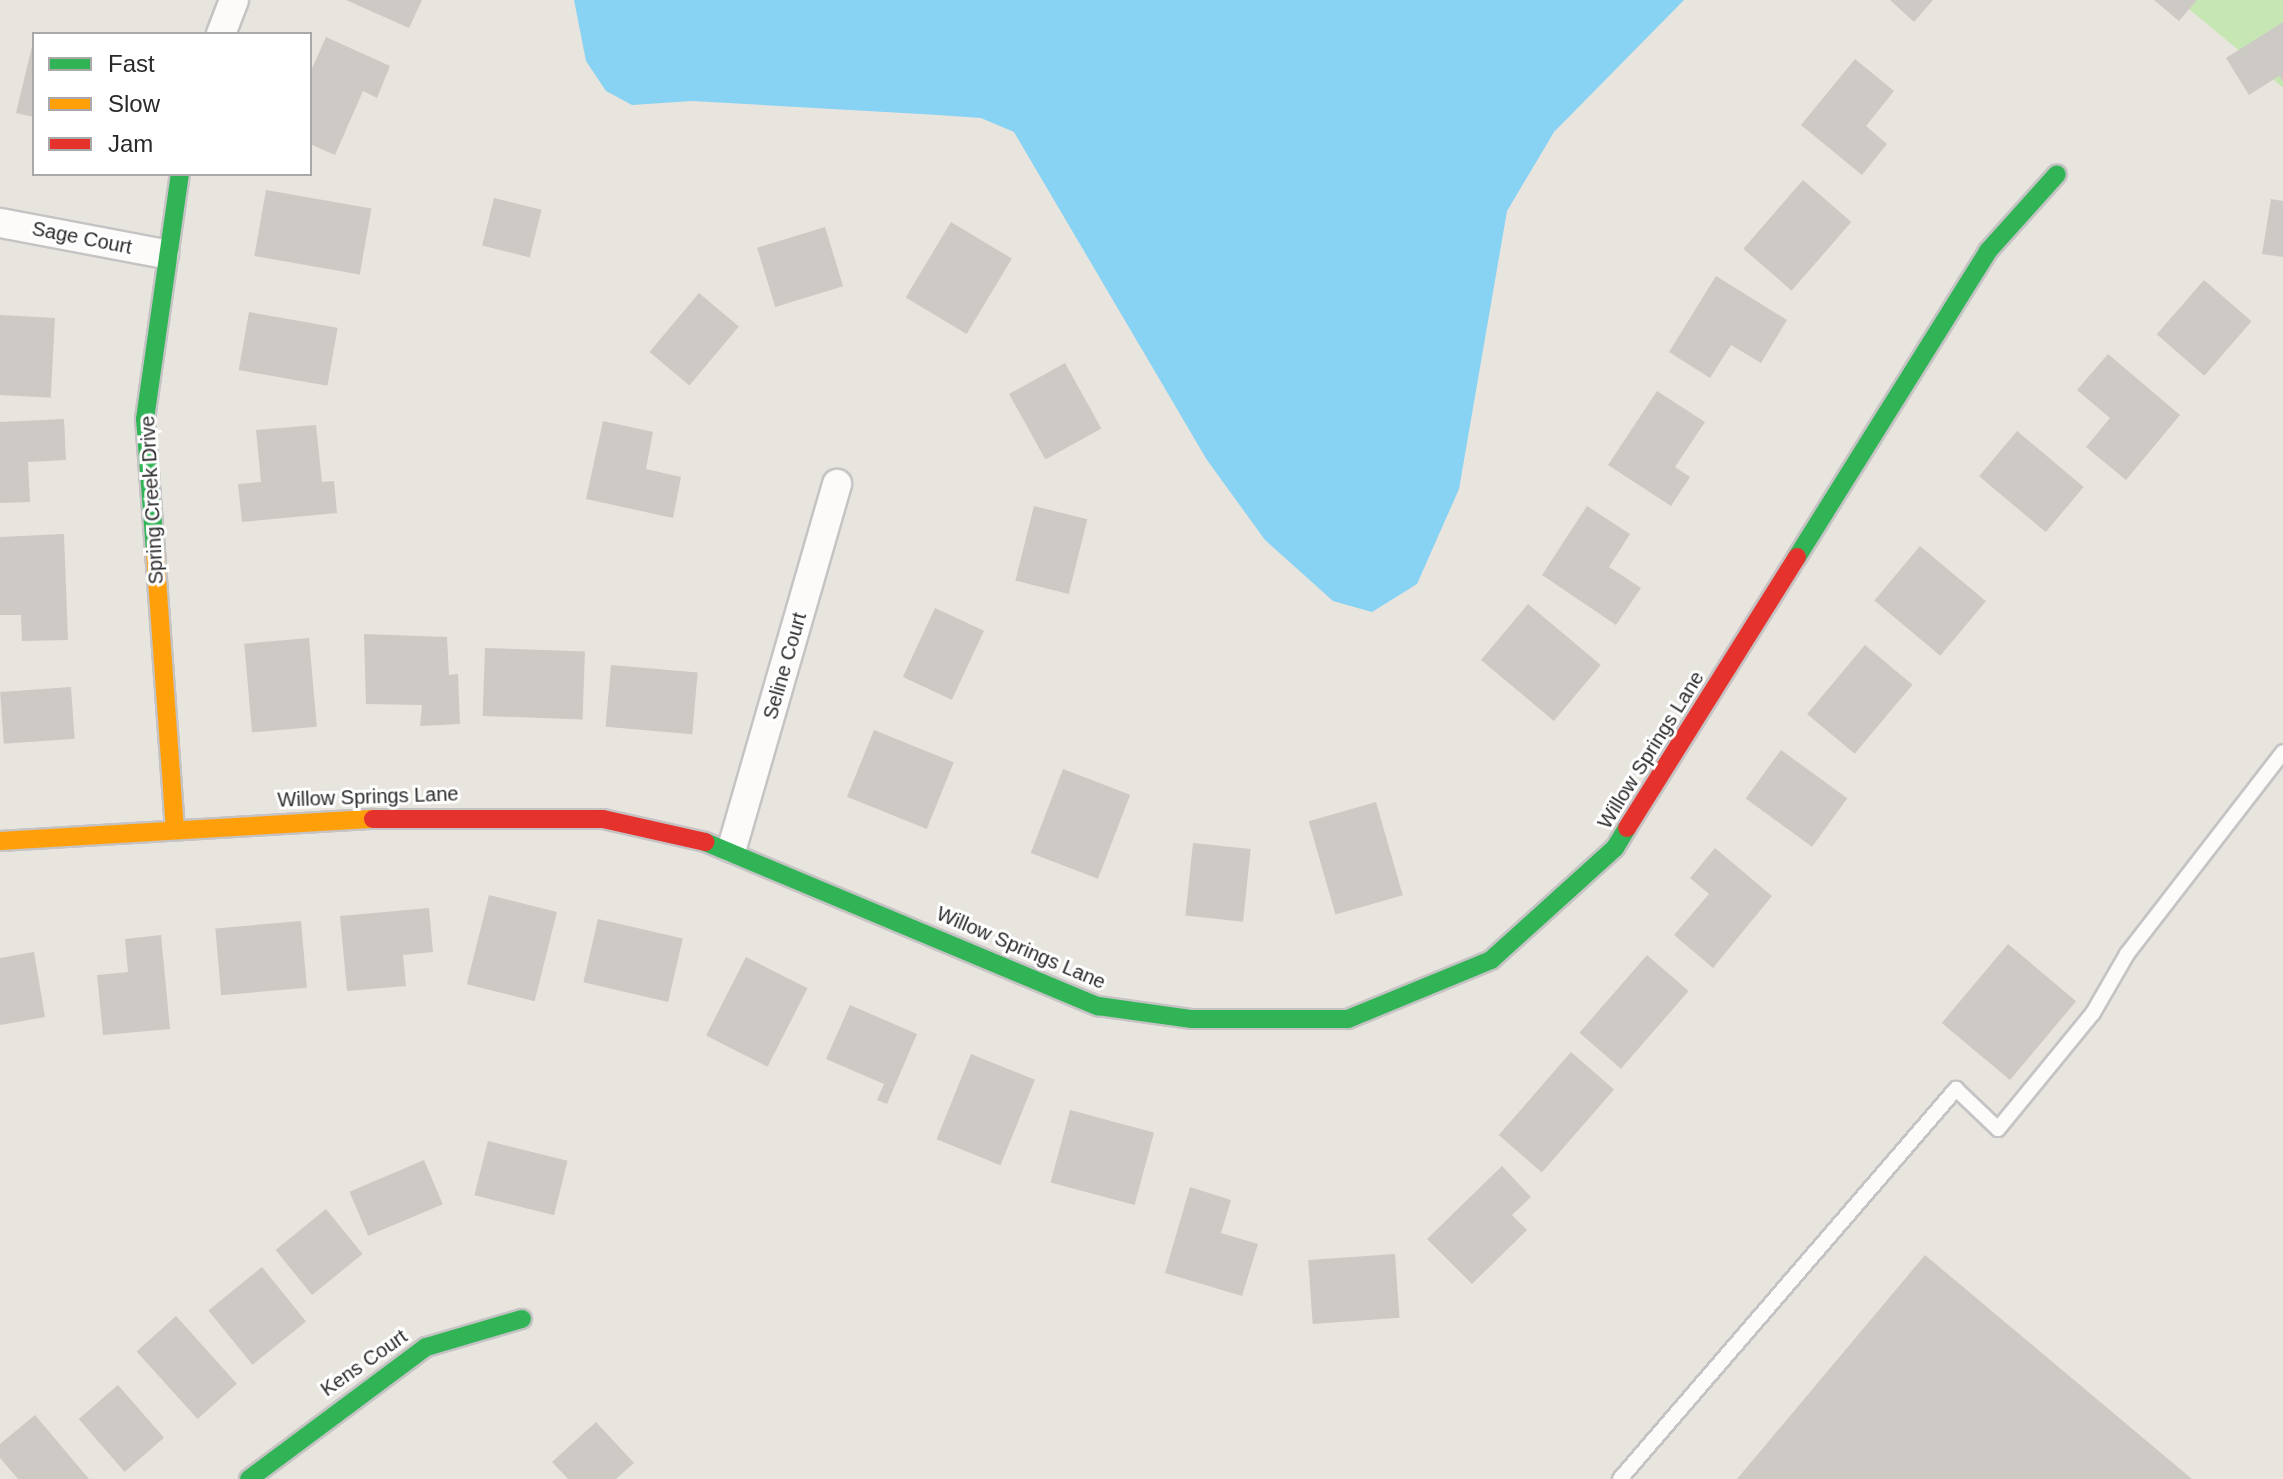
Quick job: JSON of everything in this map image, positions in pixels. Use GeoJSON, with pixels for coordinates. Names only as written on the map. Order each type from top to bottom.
{"type":"FeatureCollection","features":[{"type":"Feature","properties":{"kind":"street"},"geometry":{"type":"LineString","coordinates":[[222,32],[234,0]]}},
{"type":"Feature","properties":{"kind":"street","name":"Willow Springs Lane"},"geometry":{"type":"LineString","coordinates":[[0,841],[175,827],[443,815],[603,819],[732,848],[1098,1006],[1192,1019],[1348,1019],[1491,960],[1615,848],[1988,251],[2057,174]]}},
{"type":"Feature","properties":{"kind":"street","name":"Spring Creek Drive"},"geometry":{"type":"LineString","coordinates":[[175,827],[145,419],[164,254],[180,176]]}},
{"type":"Feature","properties":{"kind":"street","name":"Sage Court"},"geometry":{"type":"LineString","coordinates":[[0,223],[164,254]]}},
{"type":"Feature","properties":{"kind":"street","name":"Seline Court"},"geometry":{"type":"LineString","coordinates":[[732,848],[837,484]]}},
{"type":"Feature","properties":{"kind":"street","name":"Kens Court"},"geometry":{"type":"LineString","coordinates":[[249,1479],[426,1347],[522,1319]]}},
{"type":"Feature","properties":{"kind":"lane"},"geometry":{"type":"LineString","coordinates":[[1620,1479],[1956,1089],[1998,1129],[2093,1013],[2127,954],[2283,752]]}},
{"type":"Feature","properties":{"kind":"green space"},"geometry":{"type":"Polygon","coordinates":[[[2178,0],[2283,0],[2283,88],[2259,67],[2178,0]]]}},
{"type":"Feature","properties":{"kind":"water"},"geometry":{"type":"Polygon","coordinates":[[[574,0],[1684,0],[1554,132],[1507,211],[1459,489],[1417,584],[1372,612],[1333,601],[1265,540],[1207,460],[1014,132],[981,118],[692,101],[632,105],[606,91],[586,61],[574,0]]]}},
{"type":"Feature","properties":{"kind":"building"},"geometry":{"type":"Polygon","coordinates":[[[346,0],[422,0],[409,28],[346,0]]]}},
{"type":"Feature","properties":{"kind":"building"},"geometry":{"type":"Polygon","coordinates":[[[1890,0],[1933,0],[1914,22],[1890,0]]]}},
{"type":"Feature","properties":{"kind":"building"},"geometry":{"type":"Polygon","coordinates":[[[2154,0],[2197,0],[2179,21],[2154,0]]]}},
{"type":"Feature","properties":{"kind":"building"},"geometry":{"type":"Polygon","coordinates":[[[2283,22],[2283,82],[2279,76],[2249,95],[2226,58],[2283,22]]]}},
{"type":"Feature","properties":{"kind":"building"},"geometry":{"type":"Polygon","coordinates":[[[326,37],[390,66],[377,98],[363,91],[335,155],[312,145],[312,68],[326,37]]]}},
{"type":"Feature","properties":{"kind":"building"},"geometry":{"type":"Polygon","coordinates":[[[32,46],[32,117],[16,113],[32,46]]]}},
{"type":"Feature","properties":{"kind":"building"},"geometry":{"type":"Polygon","coordinates":[[[1855,59],[1894,91],[1866,126],[1887,144],[1862,175],[1801,125],[1855,59]]]}},
{"type":"Feature","properties":{"kind":"building"},"geometry":{"type":"Polygon","coordinates":[[[1803,180],[1851,222],[1792,291],[1743,249],[1803,180]]]}},
{"type":"Feature","properties":{"kind":"building"},"geometry":{"type":"Polygon","coordinates":[[[266,190],[371,209],[360,275],[254,256],[266,190]]]}},
{"type":"Feature","properties":{"kind":"building"},"geometry":{"type":"Polygon","coordinates":[[[494,198],[542,210],[530,257],[482,246],[494,198]]]}},
{"type":"Feature","properties":{"kind":"building"},"geometry":{"type":"Polygon","coordinates":[[[2271,199],[2283,201],[2283,257],[2262,254],[2271,199]]]}},
{"type":"Feature","properties":{"kind":"building"},"geometry":{"type":"Polygon","coordinates":[[[951,222],[1012,259],[967,334],[906,297],[951,222]]]}},
{"type":"Feature","properties":{"kind":"building"},"geometry":{"type":"Polygon","coordinates":[[[825,227],[843,286],[775,307],[757,248],[825,227]]]}},
{"type":"Feature","properties":{"kind":"building"},"geometry":{"type":"Polygon","coordinates":[[[1716,276],[1787,320],[1761,363],[1731,345],[1710,378],[1669,352],[1716,276]]]}},
{"type":"Feature","properties":{"kind":"building"},"geometry":{"type":"Polygon","coordinates":[[[2204,280],[2252,321],[2204,376],[2157,334],[2204,280]]]}},
{"type":"Feature","properties":{"kind":"building"},"geometry":{"type":"Polygon","coordinates":[[[699,293],[739,326],[689,385],[650,352],[699,293]]]}},
{"type":"Feature","properties":{"kind":"building"},"geometry":{"type":"Polygon","coordinates":[[[249,312],[338,328],[327,386],[239,370],[249,312]]]}},
{"type":"Feature","properties":{"kind":"building"},"geometry":{"type":"Polygon","coordinates":[[[0,315],[55,318],[51,398],[0,395],[0,315]]]}},
{"type":"Feature","properties":{"kind":"building"},"geometry":{"type":"Polygon","coordinates":[[[2108,354],[2180,415],[2126,480],[2086,447],[2110,418],[2077,390],[2108,354]]]}},
{"type":"Feature","properties":{"kind":"building"},"geometry":{"type":"Polygon","coordinates":[[[1065,363],[1101,429],[1045,460],[1009,394],[1065,363]]]}},
{"type":"Feature","properties":{"kind":"building"},"geometry":{"type":"Polygon","coordinates":[[[1657,391],[1705,422],[1675,467],[1690,477],[1671,506],[1608,465],[1657,391]]]}},
{"type":"Feature","properties":{"kind":"building"},"geometry":{"type":"Polygon","coordinates":[[[64,419],[66,460],[28,462],[30,502],[0,503],[0,422],[64,419]]]}},
{"type":"Feature","properties":{"kind":"building"},"geometry":{"type":"Polygon","coordinates":[[[603,421],[653,432],[646,469],[681,477],[673,518],[586,499],[603,421]]]}},
{"type":"Feature","properties":{"kind":"building"},"geometry":{"type":"Polygon","coordinates":[[[316,425],[322,482],[334,481],[337,513],[242,522],[238,484],[261,482],[256,430],[316,425]]]}},
{"type":"Feature","properties":{"kind":"building"},"geometry":{"type":"Polygon","coordinates":[[[2017,431],[2084,487],[2046,532],[1979,476],[2017,431]]]}},
{"type":"Feature","properties":{"kind":"building"},"geometry":{"type":"Polygon","coordinates":[[[1034,506],[1087,519],[1069,594],[1015,581],[1034,506]]]}},
{"type":"Feature","properties":{"kind":"building"},"geometry":{"type":"Polygon","coordinates":[[[1587,506],[1630,534],[1609,567],[1641,588],[1616,625],[1542,575],[1587,506]]]}},
{"type":"Feature","properties":{"kind":"building"},"geometry":{"type":"Polygon","coordinates":[[[64,534],[68,640],[22,641],[21,615],[0,615],[0,537],[64,534]]]}},
{"type":"Feature","properties":{"kind":"building"},"geometry":{"type":"Polygon","coordinates":[[[1920,546],[1986,601],[1940,656],[1874,600],[1920,546]]]}},
{"type":"Feature","properties":{"kind":"building"},"geometry":{"type":"Polygon","coordinates":[[[1528,604],[1601,665],[1554,721],[1481,660],[1528,604]]]}},
{"type":"Feature","properties":{"kind":"building"},"geometry":{"type":"Polygon","coordinates":[[[935,608],[984,631],[952,700],[903,677],[935,608]]]}},
{"type":"Feature","properties":{"kind":"building"},"geometry":{"type":"Polygon","coordinates":[[[364,634],[447,637],[449,675],[458,674],[460,724],[420,726],[422,705],[366,704],[364,634]]]}},
{"type":"Feature","properties":{"kind":"building"},"geometry":{"type":"Polygon","coordinates":[[[309,638],[317,727],[252,732],[244,644],[309,638]]]}},
{"type":"Feature","properties":{"kind":"building"},"geometry":{"type":"Polygon","coordinates":[[[1865,645],[1912,685],[1855,754],[1807,714],[1865,645]]]}},
{"type":"Feature","properties":{"kind":"building"},"geometry":{"type":"Polygon","coordinates":[[[485,648],[585,651],[583,719],[483,716],[485,648]]]}},
{"type":"Feature","properties":{"kind":"building"},"geometry":{"type":"Polygon","coordinates":[[[611,665],[698,673],[692,734],[606,727],[611,665]]]}},
{"type":"Feature","properties":{"kind":"building"},"geometry":{"type":"Polygon","coordinates":[[[71,687],[75,739],[4,744],[0,692],[71,687]]]}},
{"type":"Feature","properties":{"kind":"building"},"geometry":{"type":"Polygon","coordinates":[[[874,730],[954,762],[927,829],[847,797],[874,730]]]}},
{"type":"Feature","properties":{"kind":"building"},"geometry":{"type":"Polygon","coordinates":[[[1781,750],[1847,798],[1812,847],[1746,799],[1781,750]]]}},
{"type":"Feature","properties":{"kind":"building"},"geometry":{"type":"Polygon","coordinates":[[[1063,769],[1130,795],[1098,879],[1031,853],[1063,769]]]}},
{"type":"Feature","properties":{"kind":"building"},"geometry":{"type":"Polygon","coordinates":[[[1376,802],[1403,895],[1335,915],[1309,821],[1376,802]]]}},
{"type":"Feature","properties":{"kind":"building"},"geometry":{"type":"Polygon","coordinates":[[[1193,843],[1251,849],[1243,922],[1185,916],[1193,843]]]}},
{"type":"Feature","properties":{"kind":"building"},"geometry":{"type":"Polygon","coordinates":[[[1715,848],[1772,896],[1713,968],[1674,935],[1709,894],[1690,878],[1715,848]]]}},
{"type":"Feature","properties":{"kind":"building"},"geometry":{"type":"Polygon","coordinates":[[[489,895],[557,912],[535,1001],[467,984],[489,895]]]}},
{"type":"Feature","properties":{"kind":"building"},"geometry":{"type":"Polygon","coordinates":[[[429,908],[433,952],[403,955],[406,986],[347,991],[340,916],[429,908]]]}},
{"type":"Feature","properties":{"kind":"building"},"geometry":{"type":"Polygon","coordinates":[[[598,919],[683,939],[668,1002],[583,982],[598,919]]]}},
{"type":"Feature","properties":{"kind":"building"},"geometry":{"type":"Polygon","coordinates":[[[301,921],[307,988],[221,995],[215,928],[301,921]]]}},
{"type":"Feature","properties":{"kind":"building"},"geometry":{"type":"Polygon","coordinates":[[[161,935],[170,1029],[103,1035],[97,975],[128,972],[125,939],[161,935]]]}},
{"type":"Feature","properties":{"kind":"building"},"geometry":{"type":"Polygon","coordinates":[[[2008,944],[2076,1001],[2010,1080],[1942,1023],[2008,944]]]}},
{"type":"Feature","properties":{"kind":"building"},"geometry":{"type":"Polygon","coordinates":[[[34,952],[45,1017],[0,1025],[0,958],[34,952]]]}},
{"type":"Feature","properties":{"kind":"building"},"geometry":{"type":"Polygon","coordinates":[[[1647,955],[1689,991],[1621,1069],[1579,1033],[1647,955]]]}},
{"type":"Feature","properties":{"kind":"building"},"geometry":{"type":"Polygon","coordinates":[[[746,957],[807,988],[768,1067],[706,1035],[746,957]]]}},
{"type":"Feature","properties":{"kind":"building"},"geometry":{"type":"Polygon","coordinates":[[[850,1005],[917,1034],[887,1104],[877,1100],[884,1084],[826,1059],[850,1005]]]}},
{"type":"Feature","properties":{"kind":"building"},"geometry":{"type":"Polygon","coordinates":[[[1571,1052],[1614,1089],[1542,1172],[1499,1135],[1571,1052]]]}},
{"type":"Feature","properties":{"kind":"building"},"geometry":{"type":"Polygon","coordinates":[[[971,1054],[1035,1080],[1001,1165],[937,1139],[971,1054]]]}},
{"type":"Feature","properties":{"kind":"building"},"geometry":{"type":"Polygon","coordinates":[[[1070,1110],[1154,1133],[1135,1205],[1051,1182],[1070,1110]]]}},
{"type":"Feature","properties":{"kind":"building"},"geometry":{"type":"Polygon","coordinates":[[[488,1141],[568,1161],[554,1215],[474,1195],[488,1141]]]}},
{"type":"Feature","properties":{"kind":"building"},"geometry":{"type":"Polygon","coordinates":[[[424,1160],[443,1204],[368,1236],[349,1192],[424,1160]]]}},
{"type":"Feature","properties":{"kind":"building"},"geometry":{"type":"Polygon","coordinates":[[[1502,1166],[1531,1197],[1512,1215],[1527,1230],[1472,1284],[1427,1239],[1502,1166]]]}},
{"type":"Feature","properties":{"kind":"building"},"geometry":{"type":"Polygon","coordinates":[[[1190,1187],[1231,1200],[1221,1233],[1258,1244],[1242,1296],[1165,1273],[1190,1187]]]}},
{"type":"Feature","properties":{"kind":"building"},"geometry":{"type":"Polygon","coordinates":[[[326,1209],[363,1254],[312,1295],[275,1250],[326,1209]]]}},
{"type":"Feature","properties":{"kind":"building"},"geometry":{"type":"Polygon","coordinates":[[[1395,1254],[1399,1318],[1313,1324],[1308,1260],[1395,1254]]]}},
{"type":"Feature","properties":{"kind":"building"},"geometry":{"type":"Polygon","coordinates":[[[1925,1255],[2192,1479],[1737,1479],[1925,1255]]]}},
{"type":"Feature","properties":{"kind":"building"},"geometry":{"type":"Polygon","coordinates":[[[262,1267],[306,1321],[252,1365],[208,1310],[262,1267]]]}},
{"type":"Feature","properties":{"kind":"building"},"geometry":{"type":"Polygon","coordinates":[[[176,1316],[237,1384],[198,1419],[137,1351],[176,1316]]]}},
{"type":"Feature","properties":{"kind":"building"},"geometry":{"type":"Polygon","coordinates":[[[118,1385],[164,1438],[125,1472],[79,1419],[118,1385]]]}},
{"type":"Feature","properties":{"kind":"building"},"geometry":{"type":"Polygon","coordinates":[[[35,1415],[89,1479],[18,1479],[0,1458],[0,1444],[35,1415]]]}},
{"type":"Feature","properties":{"kind":"building"},"geometry":{"type":"Polygon","coordinates":[[[596,1422],[634,1463],[616,1479],[568,1479],[552,1462],[596,1422]]]}},
{"type":"Feature","properties":{"kind":"traffic: fast"},"geometry":{"type":"LineString","coordinates":[[1797,557],[1988,251],[2057,174]]}},
{"type":"Feature","properties":{"kind":"traffic: fast"},"geometry":{"type":"LineString","coordinates":[[155,551],[145,419],[180,176]]}},
{"type":"Feature","properties":{"kind":"traffic: fast"},"geometry":{"type":"LineString","coordinates":[[705,842],[1098,1006],[1192,1019],[1348,1019],[1491,960],[1615,848],[1627,828]]}},
{"type":"Feature","properties":{"kind":"traffic: fast"},"geometry":{"type":"LineString","coordinates":[[249,1479],[426,1347],[522,1319]]}},
{"type":"Feature","properties":{"kind":"traffic: slow"},"geometry":{"type":"LineString","coordinates":[[155,551],[175,827]]}},
{"type":"Feature","properties":{"kind":"traffic: slow"},"geometry":{"type":"LineString","coordinates":[[0,841],[373,819]]}},
{"type":"Feature","properties":{"kind":"traffic: jam"},"geometry":{"type":"LineString","coordinates":[[1627,828],[1797,557]]}},
{"type":"Feature","properties":{"kind":"traffic: jam"},"geometry":{"type":"LineString","coordinates":[[373,819],[603,819],[705,842]]}}]}
